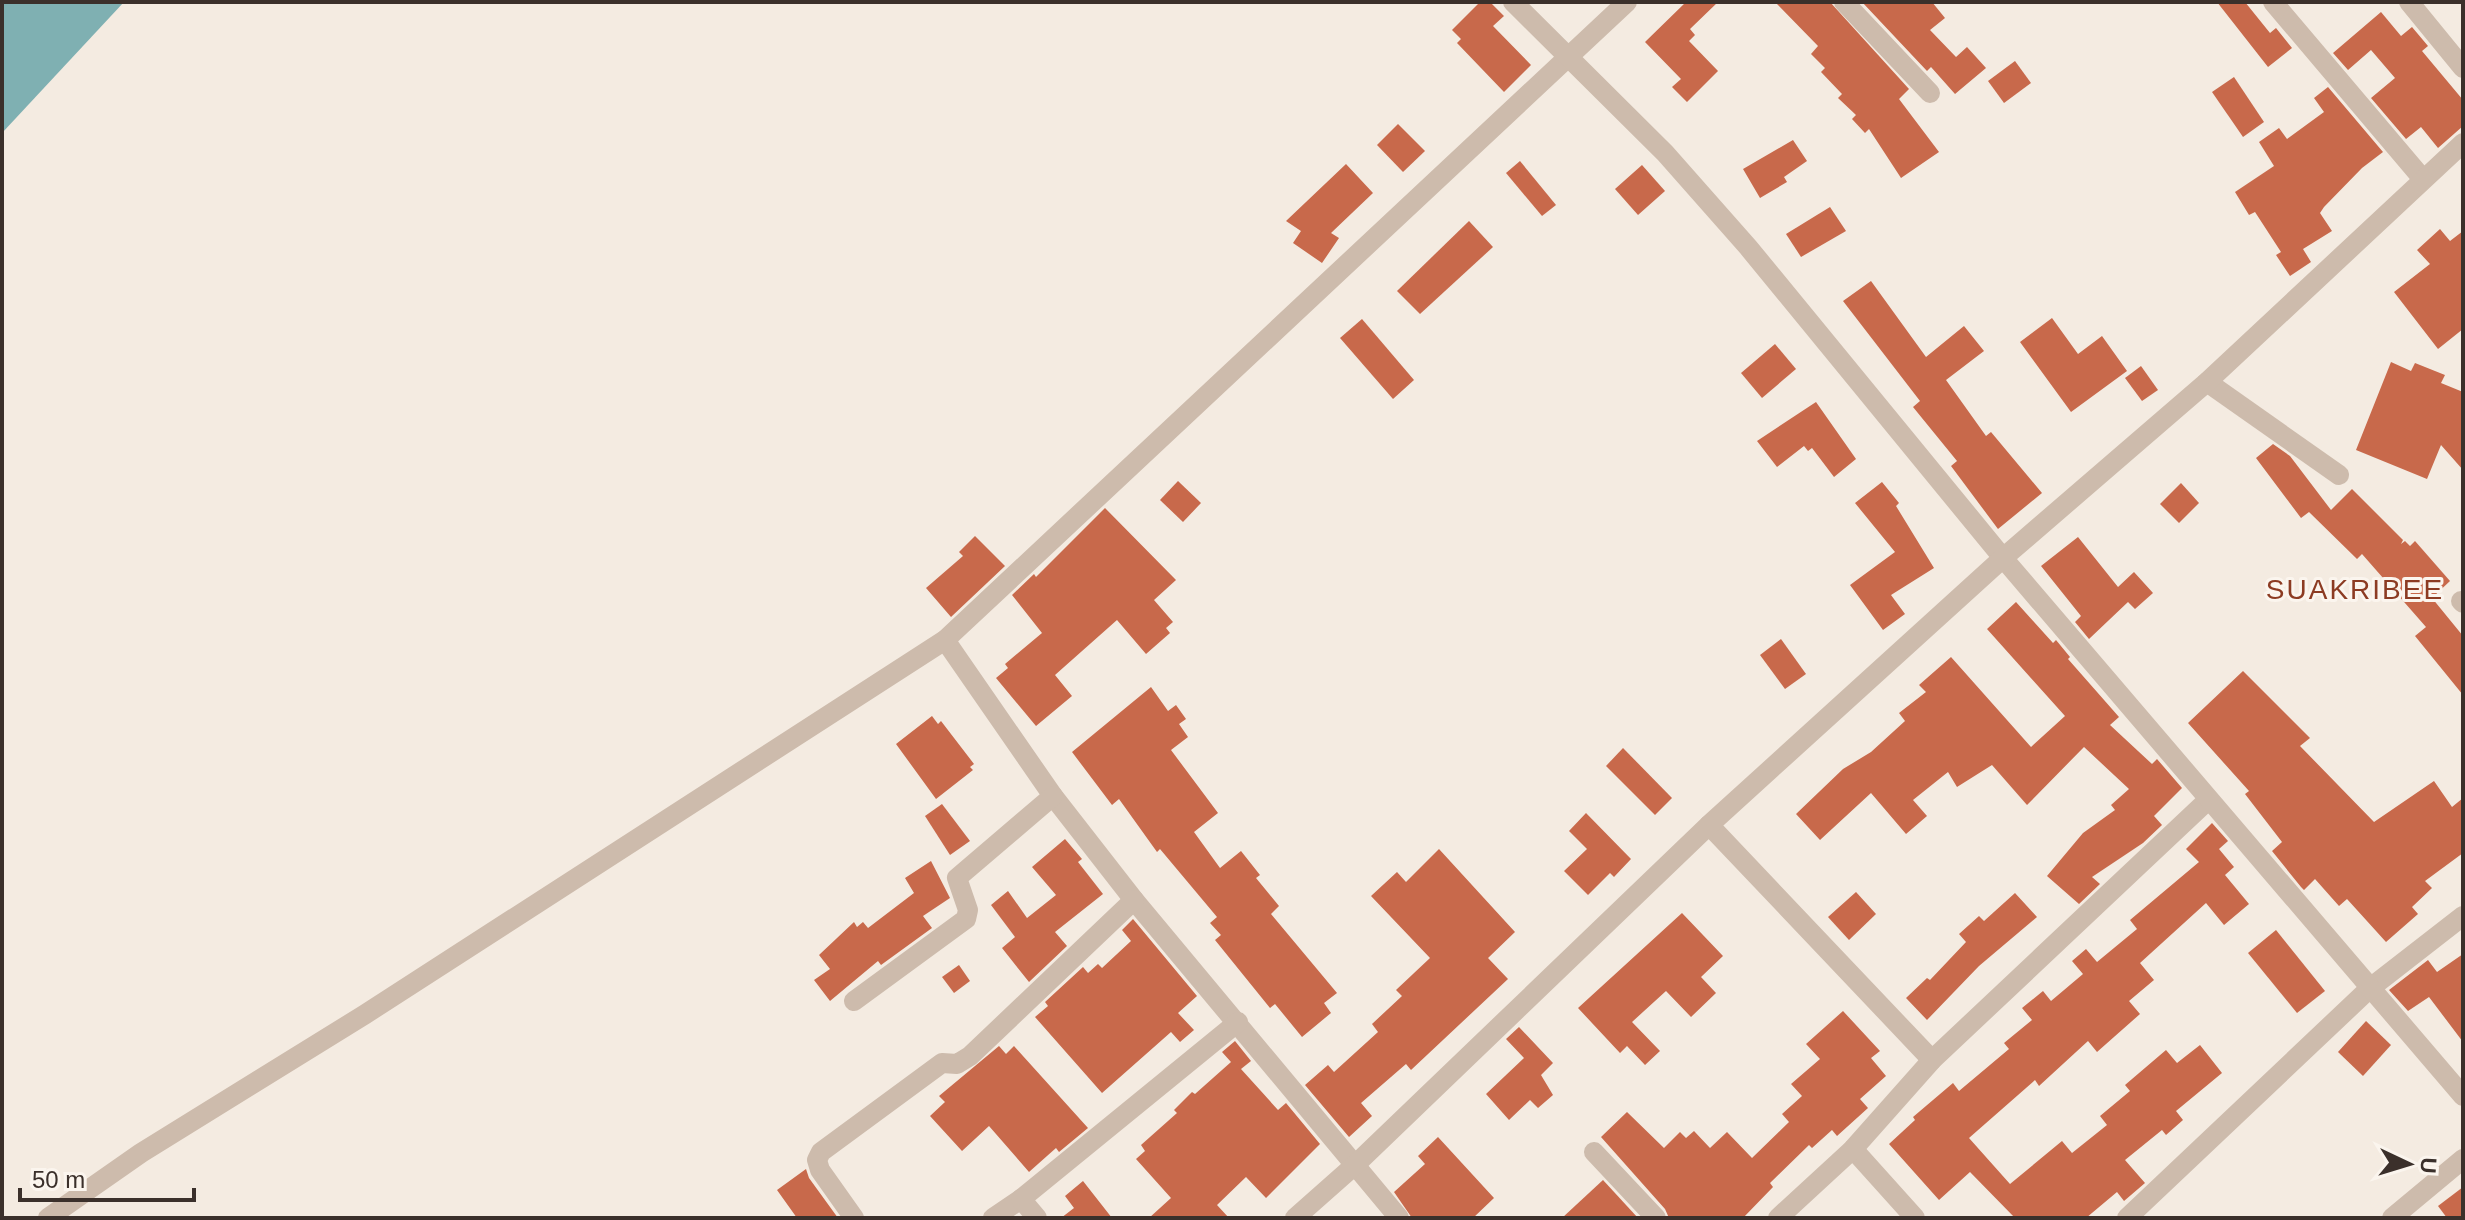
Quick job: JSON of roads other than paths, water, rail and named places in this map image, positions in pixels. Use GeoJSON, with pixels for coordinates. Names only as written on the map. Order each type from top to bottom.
{"type":"FeatureCollection","features":[{"type":"Feature","properties":{"kind":"street"},"geometry":{"type":"LineString","coordinates":[[1513,2],[1665,153],[1748,247],[2003,558],[2463,1096]]}},
{"type":"Feature","properties":{"kind":"street"},"geometry":{"type":"LineString","coordinates":[[48,1218],[141,1153],[391,998],[945,640],[1278,332],[1627,2]]}},
{"type":"Feature","properties":{"kind":"street"},"geometry":{"type":"LineString","coordinates":[[1844,2],[1930,93]]}},
{"type":"Feature","properties":{"kind":"street"},"geometry":{"type":"LineString","coordinates":[[2273,2],[2422,178]]}},
{"type":"Feature","properties":{"kind":"street"},"geometry":{"type":"LineString","coordinates":[[2409,2],[2463,68]]}},
{"type":"Feature","properties":{"kind":"street"},"geometry":{"type":"LineString","coordinates":[[1295,1218],[1356,1164],[1709,825],[2003,558],[2207,382],[2463,143]]}},
{"type":"Feature","properties":{"kind":"street"},"geometry":{"type":"LineString","coordinates":[[2207,382],[2339,475]]}},
{"type":"Feature","properties":{"kind":"street"},"geometry":{"type":"LineString","coordinates":[[945,640],[1053,796],[1134,900],[1399,1218]]}},
{"type":"Feature","properties":{"kind":"street"},"geometry":{"type":"LineString","coordinates":[[854,1001],[966,919],[968,910],[957,878],[1053,796]]}},
{"type":"Feature","properties":{"kind":"street"},"geometry":{"type":"LineString","coordinates":[[1778,1218],[1853,1149],[1932,1060],[2208,800]]}},
{"type":"Feature","properties":{"kind":"street"},"geometry":{"type":"LineString","coordinates":[[1709,825],[1932,1060]]}},
{"type":"Feature","properties":{"kind":"street"},"geometry":{"type":"LineString","coordinates":[[854,1218],[820,1170],[817,1160],[821,1152],[942,1063],[957,1064],[970,1056],[1134,900]]}},
{"type":"Feature","properties":{"kind":"street"},"geometry":{"type":"LineString","coordinates":[[2127,1218],[2369,989],[2463,916]]}},
{"type":"Feature","properties":{"kind":"street"},"geometry":{"type":"LineString","coordinates":[[993,1218],[1021,1199],[1238,1022]]}},
{"type":"Feature","properties":{"kind":"street"},"geometry":{"type":"LineString","coordinates":[[1853,1149],[1915,1218]]}},
{"type":"Feature","properties":{"kind":"street"},"geometry":{"type":"LineString","coordinates":[[1594,1152],[1656,1218]]}},
{"type":"Feature","properties":{"kind":"street"},"geometry":{"type":"LineString","coordinates":[[2392,1218],[2463,1159]]}},
{"type":"Feature","properties":{"kind":"street"},"geometry":{"type":"LineString","coordinates":[[1021,1199],[1037,1218]]}},
{"type":"Feature","properties":{"kind":"water"},"geometry":{"type":"Polygon","coordinates":[[[2,2],[124,2],[2,133],[2,2]]]}},
{"type":"Feature","properties":{"kind":"district","name":"SUAKRIBEE"},"geometry":{"type":"Point","coordinates":[2355,589]}}]}
